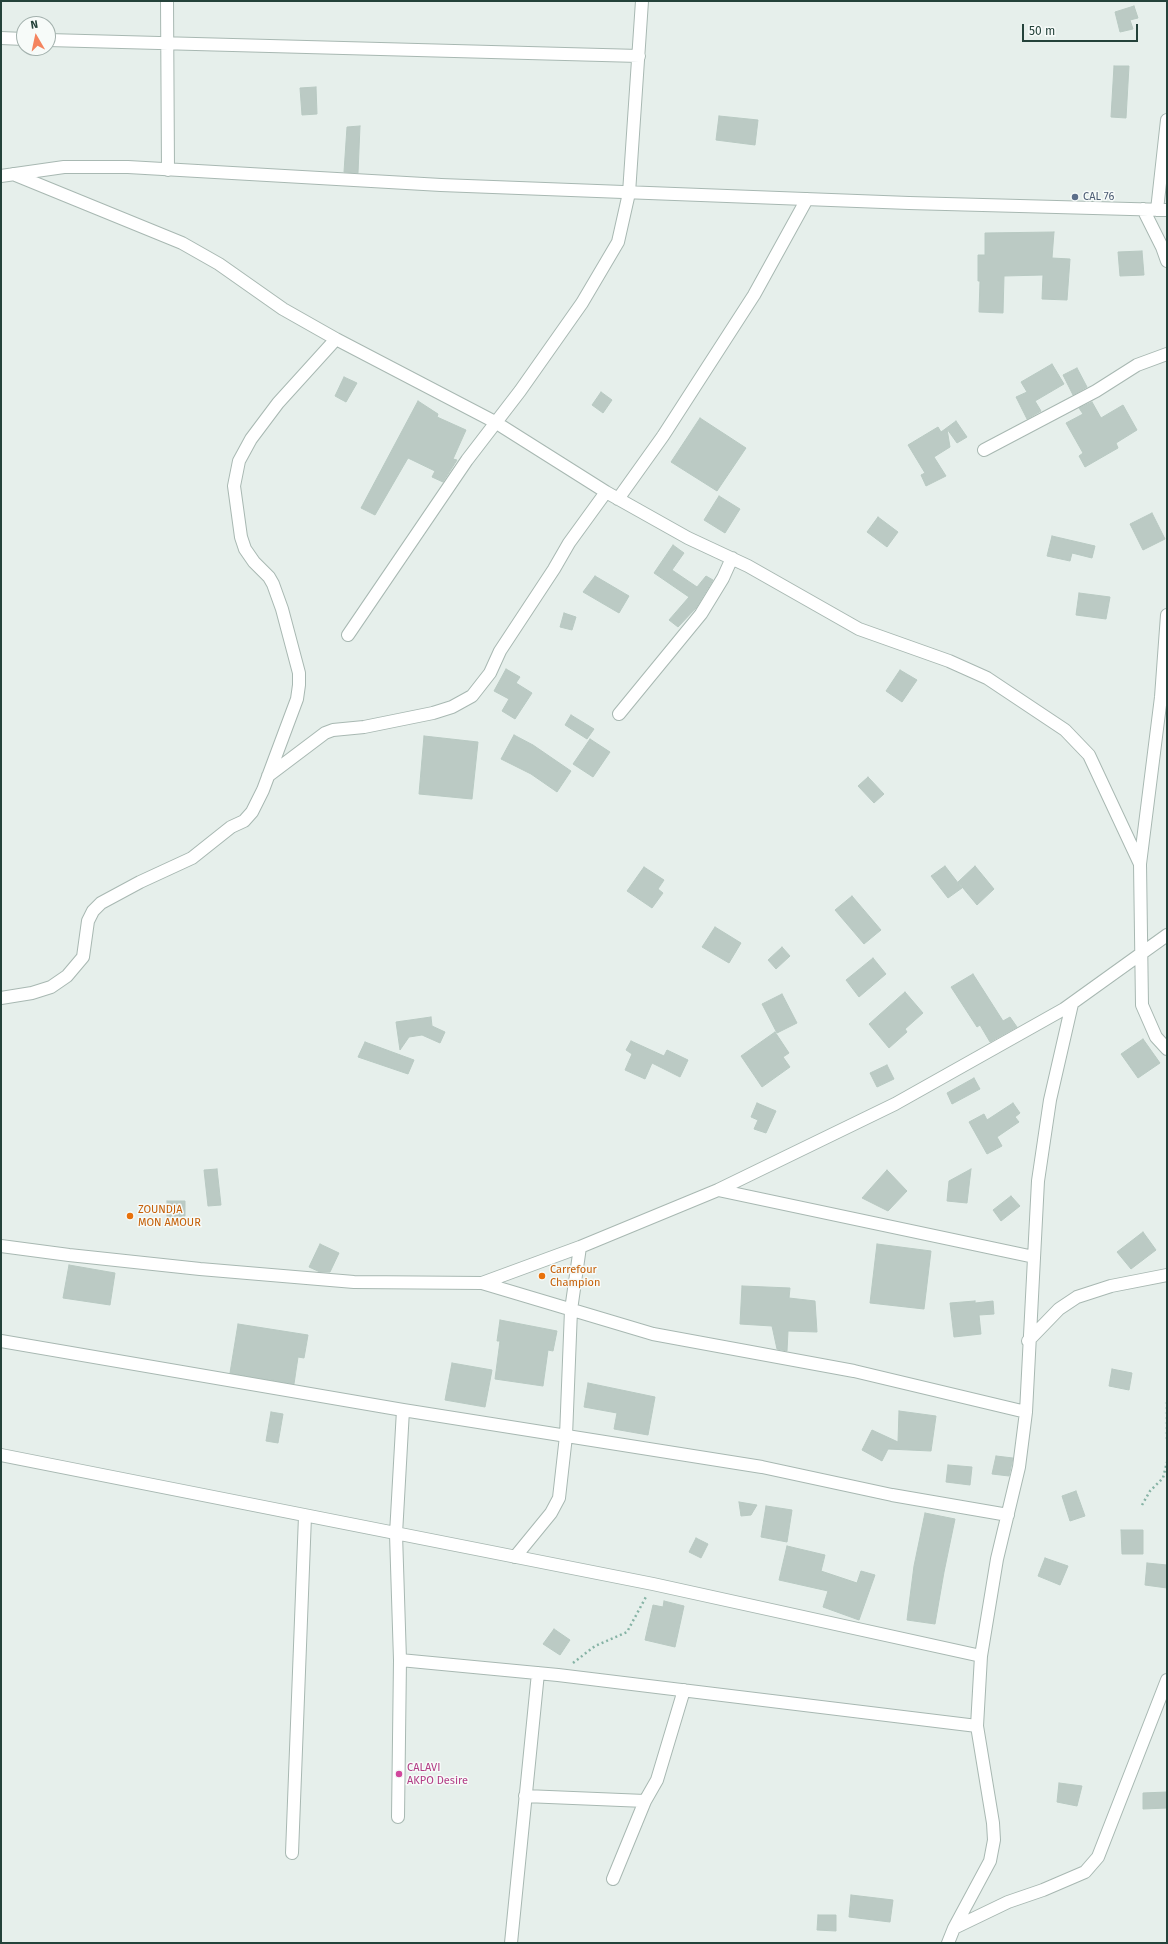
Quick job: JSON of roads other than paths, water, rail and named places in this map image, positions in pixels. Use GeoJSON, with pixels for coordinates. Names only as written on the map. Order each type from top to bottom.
{"type":"FeatureCollection","features":[{"type":"Feature","properties":{"kind":"street"},"geometry":{"type":"LineString","coordinates":[[166,1],[168,170]]}},
{"type":"Feature","properties":{"kind":"street"},"geometry":{"type":"LineString","coordinates":[[348,635],[467,460],[495,422],[520,392],[582,303],[618,242],[629,192],[642,1]]}},
{"type":"Feature","properties":{"kind":"street"},"geometry":{"type":"LineString","coordinates":[[1,38],[16,39]]}},
{"type":"Feature","properties":{"kind":"street"},"geometry":{"type":"LineString","coordinates":[[56,40],[638,56]]}},
{"type":"Feature","properties":{"kind":"street"},"geometry":{"type":"LineString","coordinates":[[7,175],[64,167],[128,167],[440,185],[807,199],[1162,210],[1167,120]]}},
{"type":"Feature","properties":{"kind":"street"},"geometry":{"type":"LineString","coordinates":[[7,175],[117,215],[182,243],[219,264],[282,309],[495,422],[606,492],[688,538],[732,558],[859,629],[949,661],[987,678],[1065,730],[1088,755],[1140,864]]}},
{"type":"Feature","properties":{"kind":"street"},"geometry":{"type":"LineString","coordinates":[[618,499],[663,436],[754,295],[807,199]]}},
{"type":"Feature","properties":{"kind":"street"},"geometry":{"type":"LineString","coordinates":[[1143,209],[1162,247],[1167,261]]}},
{"type":"Feature","properties":{"kind":"street"},"geometry":{"type":"LineString","coordinates":[[1,998],[32,993],[51,987],[67,976],[83,957],[88,921],[93,912],[101,903],[140,882],[192,858],[231,827],[244,820],[252,812],[268,776],[297,699],[299,673],[282,609],[273,584],[269,577],[254,562],[245,549],[241,537],[234,486],[239,461],[251,439],[278,403],[336,339]]}},
{"type":"Feature","properties":{"kind":"street"},"geometry":{"type":"LineString","coordinates":[[984,450],[1096,391],[1137,365],[1167,354]]}},
{"type":"Feature","properties":{"kind":"street"},"geometry":{"type":"LineString","coordinates":[[268,776],[325,733],[333,730],[364,727],[433,713],[452,707],[472,696],[490,674],[500,651],[554,570],[569,543],[606,492]]}},
{"type":"Feature","properties":{"kind":"street"},"geometry":{"type":"LineString","coordinates":[[619,714],[701,614],[723,578],[732,558]]}},
{"type":"Feature","properties":{"kind":"street"},"geometry":{"type":"LineString","coordinates":[[1167,615],[1161,698],[1140,864],[1142,1005],[1156,1037],[1167,1049]]}},
{"type":"Feature","properties":{"kind":"street"},"geometry":{"type":"LineString","coordinates":[[482,1283],[580,1247],[718,1190],[895,1104],[1047,1020],[1072,1004],[1167,935]]}},
{"type":"Feature","properties":{"kind":"street"},"geometry":{"type":"LineString","coordinates":[[948,1943],[954,1928],[990,1861],[994,1840],[977,1726],[981,1656],[997,1559],[1019,1466],[1026,1412],[1028,1341],[1038,1181],[1050,1100],[1072,1004]]}},
{"type":"Feature","properties":{"kind":"street"},"geometry":{"type":"LineString","coordinates":[[718,1190],[1034,1257]]}},
{"type":"Feature","properties":{"kind":"street"},"geometry":{"type":"LineString","coordinates":[[1,1246],[69,1256],[354,1282],[482,1283],[653,1334],[854,1371],[1026,1412]]}},
{"type":"Feature","properties":{"kind":"street"},"geometry":{"type":"LineString","coordinates":[[516,1557],[550,1513],[558,1498],[566,1436],[571,1310],[580,1247]]}},
{"type":"Feature","properties":{"kind":"street"},"geometry":{"type":"LineString","coordinates":[[1028,1341],[1059,1309],[1077,1298],[1111,1286],[1167,1275]]}},
{"type":"Feature","properties":{"kind":"street"},"geometry":{"type":"LineString","coordinates":[[1,1341],[403,1410],[762,1467],[892,1495],[1008,1515]]}},
{"type":"Feature","properties":{"kind":"street"},"geometry":{"type":"LineString","coordinates":[[398,1817],[400,1660],[396,1534],[403,1410]]}},
{"type":"Feature","properties":{"kind":"street"},"geometry":{"type":"LineString","coordinates":[[1,1455],[653,1584],[981,1656]]}},
{"type":"Feature","properties":{"kind":"street"},"geometry":{"type":"LineString","coordinates":[[292,1853],[305,1516]]}},
{"type":"Feature","properties":{"kind":"street"},"geometry":{"type":"LineString","coordinates":[[400,1660],[558,1675],[977,1726]]}},
{"type":"Feature","properties":{"kind":"street"},"geometry":{"type":"LineString","coordinates":[[511,1943],[538,1673]]}},
{"type":"Feature","properties":{"kind":"street"},"geometry":{"type":"LineString","coordinates":[[954,1928],[1008,1902],[1044,1890],[1086,1872],[1098,1857],[1167,1680]]}},
{"type":"Feature","properties":{"kind":"street"},"geometry":{"type":"LineString","coordinates":[[613,1879],[645,1801],[657,1780],[684,1690]]}},
{"type":"Feature","properties":{"kind":"street"},"geometry":{"type":"LineString","coordinates":[[525,1796],[645,1801]]}},
{"type":"Feature","properties":{"kind":"place","name":"CAL 76"},"geometry":{"type":"Point","coordinates":[1075,197]}},
{"type":"Feature","properties":{"kind":"place","name":"ZOUNDJA MON AMOUR"},"geometry":{"type":"Point","coordinates":[130,1216]}},
{"type":"Feature","properties":{"kind":"place","name":"Carrefour Champion"},"geometry":{"type":"Point","coordinates":[542,1276]}},
{"type":"Feature","properties":{"kind":"place","name":"CALAVI AKPO Desire"},"geometry":{"type":"Point","coordinates":[399,1774]}}]}
